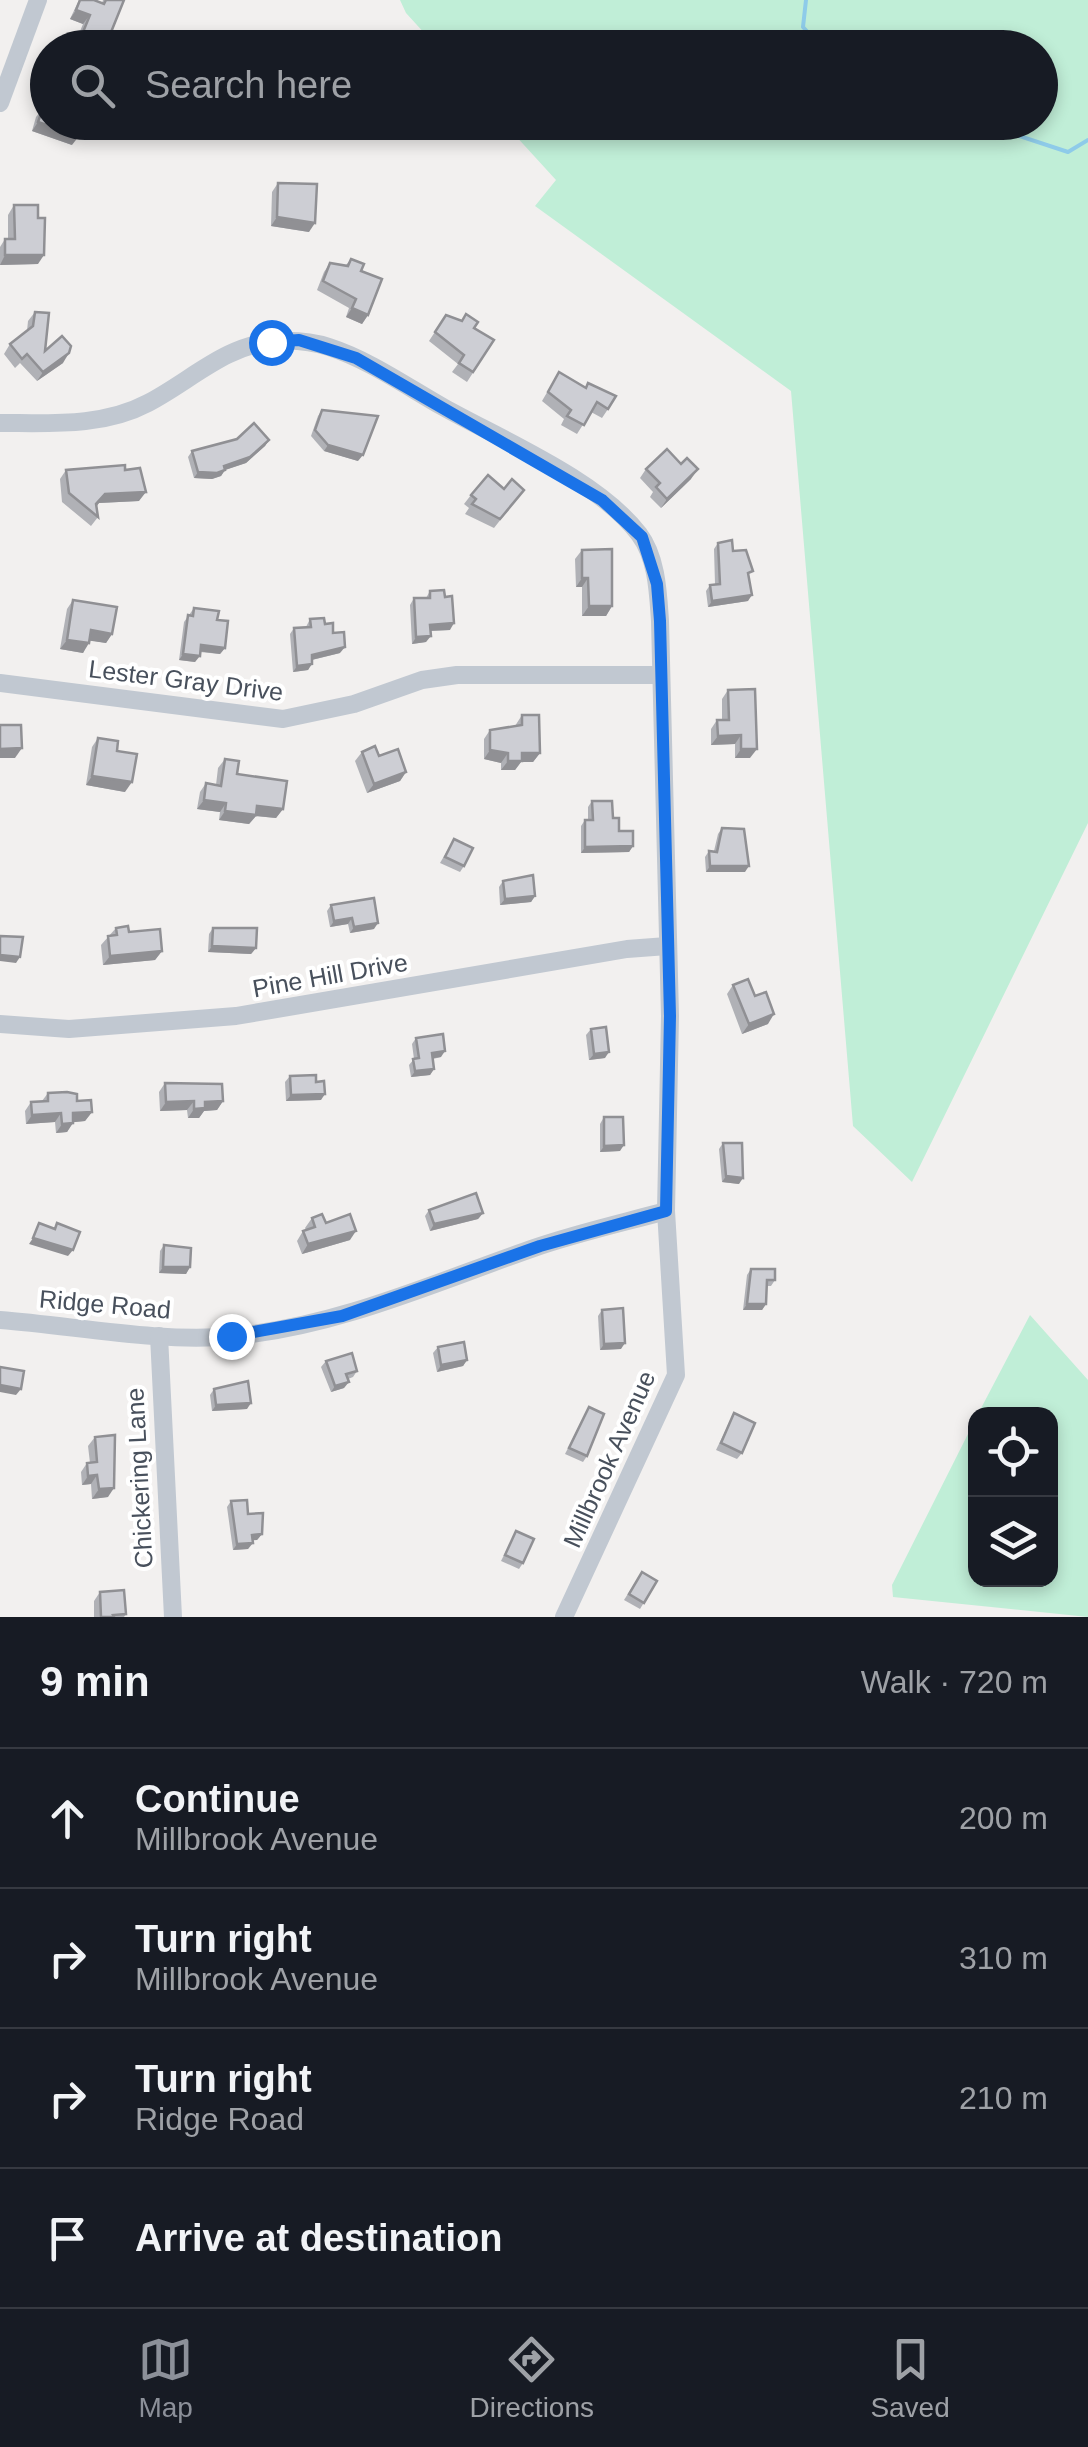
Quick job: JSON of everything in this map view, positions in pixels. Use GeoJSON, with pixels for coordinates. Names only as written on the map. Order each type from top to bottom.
{"type":"FeatureCollection","features":[{"type":"Feature","properties":{"kind":"street"},"geometry":{"type":"LineString","coordinates":[[0,103],[38,0]]}},
{"type":"Feature","properties":{"kind":"street","name":"Millbrook Avenue"},"geometry":{"type":"LineString","coordinates":[[0,423],[70,424],[110,418],[147,404],[244,346],[299,340],[328,346],[550,467],[626,518],[642,537],[657,584],[661,675],[667,946],[666,1211],[676,1375],[564,1617]]}},
{"type":"Feature","properties":{"kind":"street","name":"Lester Gray Drive"},"geometry":{"type":"LineString","coordinates":[[0,683],[282,720],[337,709],[422,680],[457,675],[661,675]]}},
{"type":"Feature","properties":{"kind":"street","name":"Pine Hill Drive"},"geometry":{"type":"LineString","coordinates":[[0,1024],[69,1030],[205,1020],[628,949],[667,946]]}},
{"type":"Feature","properties":{"kind":"street","name":"Ridge Road"},"geometry":{"type":"LineString","coordinates":[[0,1320],[159,1336],[231,1336],[286,1330],[342,1316],[540,1246],[666,1211]]}},
{"type":"Feature","properties":{"kind":"street","name":"Chickering Lane"},"geometry":{"type":"LineString","coordinates":[[159,1336],[173,1617]]}},
{"type":"Feature","properties":{"kind":"green space"},"geometry":{"type":"Polygon","coordinates":[[[400,0],[1088,0],[1088,823],[912,1182],[853,1126],[791,391],[535,206],[556,180],[520,140],[1058,140],[1058,30],[422,30],[400,0]]]}},
{"type":"Feature","properties":{"kind":"green space"},"geometry":{"type":"Polygon","coordinates":[[[1030,1315],[1088,1380],[1088,1617],[893,1597],[892,1585],[968,1434],[968,1587],[1058,1587],[1058,1407],[982,1407],[1030,1315]]]}},
{"type":"Feature","properties":{"kind":"building"},"geometry":{"type":"Polygon","coordinates":[[[80,0],[104,4],[106,0],[124,0],[112,30],[84,30],[90,15],[76,10],[80,0]]]}},
{"type":"Feature","properties":{"kind":"building"},"geometry":{"type":"Polygon","coordinates":[[[278,183],[317,184],[315,223],[277,217],[278,183]]]}},
{"type":"Feature","properties":{"kind":"building"},"geometry":{"type":"Polygon","coordinates":[[[14,205],[38,205],[38,218],[45,218],[44,255],[5,255],[5,239],[15,239],[14,205]]]}},
{"type":"Feature","properties":{"kind":"building"},"geometry":{"type":"Polygon","coordinates":[[[351,259],[364,264],[361,271],[382,279],[368,315],[352,308],[356,299],[323,281],[330,263],[348,266],[351,259]]]}},
{"type":"Feature","properties":{"kind":"building"},"geometry":{"type":"Polygon","coordinates":[[[35,312],[49,313],[45,351],[62,336],[71,346],[69,353],[43,372],[27,354],[22,359],[10,344],[33,326],[35,312]]]}},
{"type":"Feature","properties":{"kind":"building"},"geometry":{"type":"Polygon","coordinates":[[[466,314],[478,322],[474,328],[494,340],[473,372],[459,363],[464,355],[435,332],[446,315],[462,321],[466,314]]]}},
{"type":"Feature","properties":{"kind":"building"},"geometry":{"type":"Polygon","coordinates":[[[559,372],[586,388],[588,383],[616,396],[608,409],[597,402],[584,425],[567,416],[571,410],[548,392],[559,372]]]}},
{"type":"Feature","properties":{"kind":"building"},"geometry":{"type":"Polygon","coordinates":[[[322,410],[378,416],[363,455],[328,445],[315,430],[322,410]]]}},
{"type":"Feature","properties":{"kind":"building"},"geometry":{"type":"Polygon","coordinates":[[[254,423],[269,440],[250,457],[224,466],[225,470],[217,473],[198,472],[192,451],[237,439],[254,423]]]}},
{"type":"Feature","properties":{"kind":"building"},"geometry":{"type":"Polygon","coordinates":[[[667,449],[681,464],[687,458],[698,469],[667,499],[656,487],[660,483],[646,469],[667,449]]]}},
{"type":"Feature","properties":{"kind":"building"},"geometry":{"type":"Polygon","coordinates":[[[125,465],[125,470],[140,468],[146,492],[105,494],[96,504],[98,517],[69,493],[66,470],[125,465]]]}},
{"type":"Feature","properties":{"kind":"building"},"geometry":{"type":"Polygon","coordinates":[[[488,475],[504,489],[512,479],[524,490],[500,519],[472,504],[476,499],[471,495],[488,475]]]}},
{"type":"Feature","properties":{"kind":"building"},"geometry":{"type":"Polygon","coordinates":[[[732,540],[733,551],[746,550],[753,571],[748,573],[752,595],[712,601],[710,585],[720,584],[718,543],[732,540]]]}},
{"type":"Feature","properties":{"kind":"building"},"geometry":{"type":"Polygon","coordinates":[[[612,549],[612,606],[589,606],[588,578],[582,578],[582,550],[612,549]]]}},
{"type":"Feature","properties":{"kind":"building"},"geometry":{"type":"Polygon","coordinates":[[[444,590],[445,597],[452,596],[454,623],[430,625],[431,636],[416,637],[414,598],[430,598],[430,591],[444,590]]]}},
{"type":"Feature","properties":{"kind":"building"},"geometry":{"type":"Polygon","coordinates":[[[73,600],[117,607],[112,634],[91,630],[89,643],[67,640],[73,600]]]}},
{"type":"Feature","properties":{"kind":"building"},"geometry":{"type":"Polygon","coordinates":[[[194,608],[219,611],[217,620],[228,621],[225,648],[201,645],[200,656],[183,654],[188,615],[193,616],[194,608]]]}},
{"type":"Feature","properties":{"kind":"building"},"geometry":{"type":"Polygon","coordinates":[[[324,618],[325,624],[333,623],[333,633],[344,632],[345,647],[312,655],[312,664],[297,666],[294,628],[311,627],[310,619],[324,618]]]}},
{"type":"Feature","properties":{"kind":"building"},"geometry":{"type":"Polygon","coordinates":[[[755,689],[757,749],[741,749],[741,735],[718,736],[717,720],[729,720],[728,690],[755,689]]]}},
{"type":"Feature","properties":{"kind":"building"},"geometry":{"type":"Polygon","coordinates":[[[522,715],[539,715],[540,753],[522,753],[522,761],[508,761],[508,753],[490,750],[490,730],[522,725],[522,715]]]}},
{"type":"Feature","properties":{"kind":"building"},"geometry":{"type":"Polygon","coordinates":[[[0,725],[21,725],[22,748],[0,749],[0,725]]]}},
{"type":"Feature","properties":{"kind":"building"},"geometry":{"type":"Polygon","coordinates":[[[98,738],[118,741],[117,751],[137,754],[132,782],[92,776],[98,738]]]}},
{"type":"Feature","properties":{"kind":"building"},"geometry":{"type":"Polygon","coordinates":[[[375,746],[379,756],[398,749],[406,772],[374,784],[362,752],[375,746]]]}},
{"type":"Feature","properties":{"kind":"building"},"geometry":{"type":"Polygon","coordinates":[[[225,759],[239,761],[237,774],[287,781],[283,809],[257,806],[256,815],[225,811],[226,803],[204,800],[206,783],[221,786],[225,759]]]}},
{"type":"Feature","properties":{"kind":"building"},"geometry":{"type":"Polygon","coordinates":[[[592,801],[612,801],[619,831],[633,831],[633,846],[585,847],[585,820],[593,820],[592,801]]]}},
{"type":"Feature","properties":{"kind":"building"},"geometry":{"type":"Polygon","coordinates":[[[722,828],[744,829],[749,866],[710,866],[709,851],[717,852],[722,828]]]}},
{"type":"Feature","properties":{"kind":"building"},"geometry":{"type":"Polygon","coordinates":[[[454,839],[473,848],[464,866],[445,857],[454,839]]]}},
{"type":"Feature","properties":{"kind":"building"},"geometry":{"type":"Polygon","coordinates":[[[533,875],[535,896],[505,899],[503,881],[533,875]]]}},
{"type":"Feature","properties":{"kind":"building"},"geometry":{"type":"Polygon","coordinates":[[[374,898],[378,923],[354,927],[352,918],[334,921],[331,905],[374,898]]]}},
{"type":"Feature","properties":{"kind":"building"},"geometry":{"type":"Polygon","coordinates":[[[128,926],[129,932],[160,929],[162,951],[110,956],[108,936],[117,935],[116,928],[128,926]]]}},
{"type":"Feature","properties":{"kind":"building"},"geometry":{"type":"Polygon","coordinates":[[[213,928],[257,928],[256,948],[212,946],[213,928]]]}},
{"type":"Feature","properties":{"kind":"building"},"geometry":{"type":"Polygon","coordinates":[[[0,936],[23,937],[20,957],[0,955],[0,936]]]}},
{"type":"Feature","properties":{"kind":"building"},"geometry":{"type":"Polygon","coordinates":[[[748,979],[755,996],[766,992],[774,1014],[749,1024],[733,985],[748,979]]]}},
{"type":"Feature","properties":{"kind":"building"},"geometry":{"type":"Polygon","coordinates":[[[606,1027],[609,1052],[594,1054],[591,1029],[606,1027]]]}},
{"type":"Feature","properties":{"kind":"building"},"geometry":{"type":"Polygon","coordinates":[[[443,1034],[445,1051],[432,1053],[434,1069],[415,1071],[413,1059],[419,1058],[416,1038],[443,1034]]]}},
{"type":"Feature","properties":{"kind":"building"},"geometry":{"type":"Polygon","coordinates":[[[316,1075],[316,1082],[324,1081],[325,1094],[291,1095],[290,1076],[316,1075]]]}},
{"type":"Feature","properties":{"kind":"building"},"geometry":{"type":"Polygon","coordinates":[[[165,1083],[222,1084],[223,1101],[205,1102],[205,1108],[194,1109],[194,1101],[166,1102],[165,1083]]]}},
{"type":"Feature","properties":{"kind":"building"},"geometry":{"type":"Polygon","coordinates":[[[48,1093],[77,1094],[77,1101],[91,1100],[92,1112],[73,1113],[73,1123],[62,1124],[61,1113],[32,1115],[31,1102],[48,1101],[48,1093]]]}},
{"type":"Feature","properties":{"kind":"building"},"geometry":{"type":"Polygon","coordinates":[[[604,1117],[623,1117],[624,1145],[604,1146],[604,1117]]]}},
{"type":"Feature","properties":{"kind":"building"},"geometry":{"type":"Polygon","coordinates":[[[723,1143],[742,1143],[743,1178],[726,1176],[723,1143]]]}},
{"type":"Feature","properties":{"kind":"building"},"geometry":{"type":"Polygon","coordinates":[[[476,1193],[483,1213],[434,1224],[429,1210],[476,1193]]]}},
{"type":"Feature","properties":{"kind":"building"},"geometry":{"type":"Polygon","coordinates":[[[322,1214],[326,1223],[350,1214],[356,1231],[308,1244],[303,1231],[315,1227],[312,1218],[322,1214]]]}},
{"type":"Feature","properties":{"kind":"building"},"geometry":{"type":"Polygon","coordinates":[[[39,1223],[55,1229],[57,1223],[80,1232],[73,1250],[33,1238],[39,1223]]]}},
{"type":"Feature","properties":{"kind":"building"},"geometry":{"type":"Polygon","coordinates":[[[164,1245],[191,1248],[190,1267],[163,1267],[164,1245]]]}},
{"type":"Feature","properties":{"kind":"building"},"geometry":{"type":"Polygon","coordinates":[[[751,1269],[775,1269],[775,1280],[767,1280],[766,1304],[747,1304],[751,1269]]]}},
{"type":"Feature","properties":{"kind":"building"},"geometry":{"type":"Polygon","coordinates":[[[623,1308],[625,1343],[604,1344],[602,1310],[623,1308]]]}},
{"type":"Feature","properties":{"kind":"building"},"geometry":{"type":"Polygon","coordinates":[[[464,1342],[467,1360],[441,1365],[438,1347],[464,1342]]]}},
{"type":"Feature","properties":{"kind":"building"},"geometry":{"type":"Polygon","coordinates":[[[352,1353],[357,1371],[346,1374],[349,1382],[335,1386],[326,1361],[352,1353]]]}},
{"type":"Feature","properties":{"kind":"building"},"geometry":{"type":"Polygon","coordinates":[[[0,1367],[24,1371],[21,1389],[0,1385],[0,1367]]]}},
{"type":"Feature","properties":{"kind":"building"},"geometry":{"type":"Polygon","coordinates":[[[248,1381],[251,1403],[216,1405],[214,1389],[248,1381]]]}},
{"type":"Feature","properties":{"kind":"building"},"geometry":{"type":"Polygon","coordinates":[[[589,1407],[604,1414],[587,1456],[569,1448],[589,1407]]]}},
{"type":"Feature","properties":{"kind":"building"},"geometry":{"type":"Polygon","coordinates":[[[734,1413],[755,1423],[742,1453],[721,1443],[734,1413]]]}},
{"type":"Feature","properties":{"kind":"building"},"geometry":{"type":"Polygon","coordinates":[[[115,1435],[114,1488],[99,1489],[97,1475],[88,1476],[87,1463],[97,1462],[95,1437],[115,1435]]]}},
{"type":"Feature","properties":{"kind":"building"},"geometry":{"type":"Polygon","coordinates":[[[247,1500],[248,1514],[263,1513],[262,1534],[252,1535],[253,1543],[237,1544],[231,1501],[247,1500]]]}},
{"type":"Feature","properties":{"kind":"building"},"geometry":{"type":"Polygon","coordinates":[[[516,1531],[534,1539],[523,1563],[505,1555],[516,1531]]]}},
{"type":"Feature","properties":{"kind":"building"},"geometry":{"type":"Polygon","coordinates":[[[642,1572],[657,1581],[644,1603],[629,1594],[642,1572]]]}},
{"type":"Feature","properties":{"kind":"building"},"geometry":{"type":"Polygon","coordinates":[[[124,1590],[126,1614],[101,1617],[100,1592],[124,1590]]]}},
{"type":"Feature","properties":{"kind":"waterway"},"geometry":{"type":"LineString","coordinates":[[806,0],[806,30]]}},
{"type":"Feature","properties":{"kind":"waterway"},"geometry":{"type":"LineString","coordinates":[[1031,140],[1068,152],[1088,140]]}},
{"type":"Feature","properties":{"kind":"route"},"geometry":{"type":"LineString","coordinates":[[231,1336],[286,1330],[342,1316],[540,1246],[666,1211],[670,1016],[660,621],[652,559],[642,537],[626,518],[550,467],[356,358],[328,346],[299,340],[271,342]]}}]}
